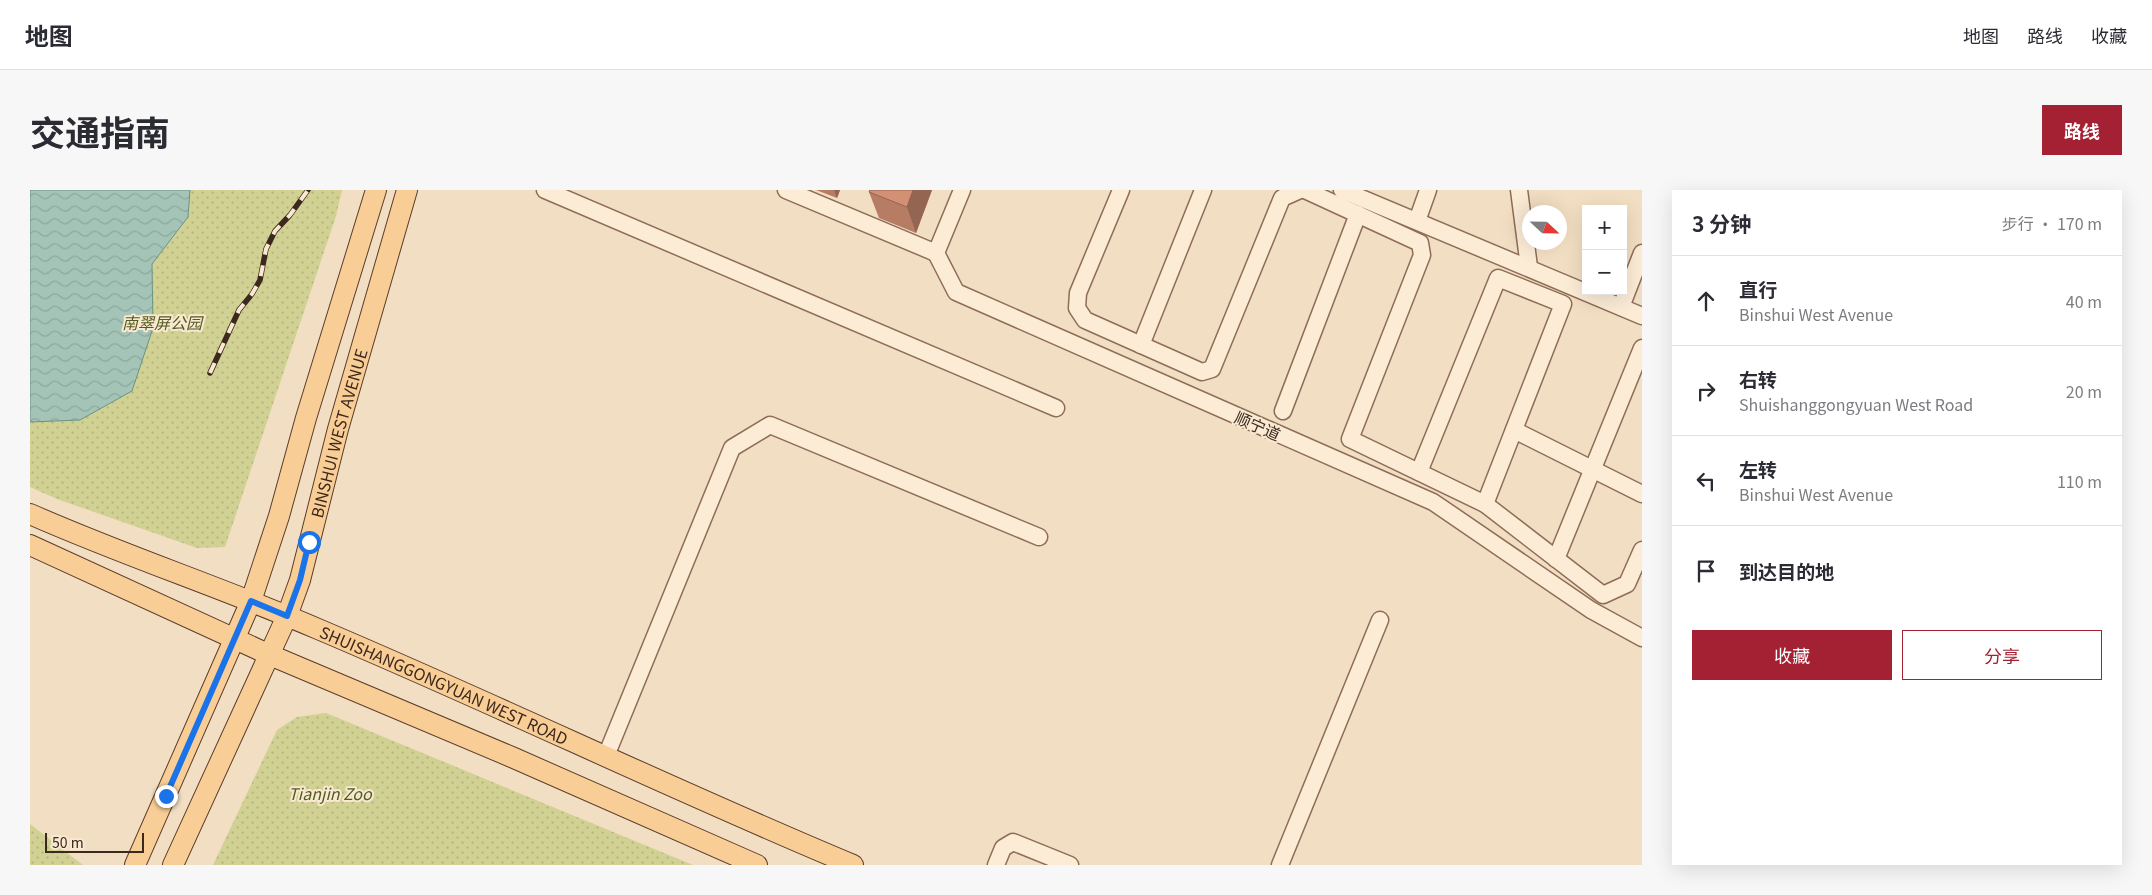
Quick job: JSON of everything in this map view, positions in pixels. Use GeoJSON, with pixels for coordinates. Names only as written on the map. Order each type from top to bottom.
{"type":"FeatureCollection","features":[{"type":"Feature","properties":{"kind":"main road","name":"BINSHUI WEST AVENUE"},"geometry":{"type":"LineString","coordinates":[[173,865],[270,655],[300,580],[338,428],[407,190]]}},
{"type":"Feature","properties":{"kind":"main road","name":"BINSHUI WEST AVENUE"},"geometry":{"type":"LineString","coordinates":[[135,865],[251,601],[279,516],[306,418],[374,192]]}},
{"type":"Feature","properties":{"kind":"main road","name":"SHUISHANGGONGYUAN WEST ROAD"},"geometry":{"type":"LineString","coordinates":[[30,514],[84,538],[287,616],[853,865]]}},
{"type":"Feature","properties":{"kind":"main road"},"geometry":{"type":"LineString","coordinates":[[30,545],[235,640],[514,758],[757,865]]}},
{"type":"Feature","properties":{"kind":"street"},"geometry":{"type":"LineString","coordinates":[[545,190],[1056,408]]}},
{"type":"Feature","properties":{"kind":"street"},"geometry":{"type":"LineString","coordinates":[[786,190],[936,253],[962,190]]}},
{"type":"Feature","properties":{"kind":"street"},"geometry":{"type":"LineString","coordinates":[[1121,190],[1078,293],[1077,308],[1086,320],[1202,372],[1212,369],[1282,198],[1300,190]]}},
{"type":"Feature","properties":{"kind":"street"},"geometry":{"type":"LineString","coordinates":[[1141,345],[1203,190]]}},
{"type":"Feature","properties":{"kind":"street"},"geometry":{"type":"LineString","coordinates":[[1305,190],[1420,243],[1422,255],[1350,439],[1485,504],[1603,595],[1628,584],[1642,550]]}},
{"type":"Feature","properties":{"kind":"street"},"geometry":{"type":"LineString","coordinates":[[1342,190],[1642,316]]}},
{"type":"Feature","properties":{"kind":"street"},"geometry":{"type":"LineString","coordinates":[[1417,221],[1428,190]]}},
{"type":"Feature","properties":{"kind":"street"},"geometry":{"type":"LineString","coordinates":[[1519,190],[1528,268]]}},
{"type":"Feature","properties":{"kind":"street"},"geometry":{"type":"LineString","coordinates":[[1283,412],[1358,214]]}},
{"type":"Feature","properties":{"kind":"street","name":"顺宁道"},"geometry":{"type":"LineString","coordinates":[[936,253],[956,292],[1433,502],[1591,610],[1642,638]]}},
{"type":"Feature","properties":{"kind":"street"},"geometry":{"type":"LineString","coordinates":[[1620,306],[1642,253]]}},
{"type":"Feature","properties":{"kind":"street"},"geometry":{"type":"LineString","coordinates":[[1419,472],[1498,278],[1563,304],[1485,504]]}},
{"type":"Feature","properties":{"kind":"street"},"geometry":{"type":"LineString","coordinates":[[1556,559],[1642,348]]}},
{"type":"Feature","properties":{"kind":"street"},"geometry":{"type":"LineString","coordinates":[[606,756],[732,448],[770,424],[1039,537]]}},
{"type":"Feature","properties":{"kind":"street"},"geometry":{"type":"LineString","coordinates":[[1514,430],[1642,494]]}},
{"type":"Feature","properties":{"kind":"street"},"geometry":{"type":"LineString","coordinates":[[1280,865],[1380,620]]}},
{"type":"Feature","properties":{"kind":"street"},"geometry":{"type":"LineString","coordinates":[[996,865],[1003,848],[1013,842],[1070,865]]}},
{"type":"Feature","properties":{"kind":"green space","name":"南翠屏公园"},"geometry":{"type":"Polygon","coordinates":[[[30,190],[342,190],[336,216],[225,547],[197,548],[57,499],[30,487],[30,190]]]}},
{"type":"Feature","properties":{"kind":"green space","name":"Tianjin Zoo"},"geometry":{"type":"Polygon","coordinates":[[[326,713],[693,865],[213,865],[277,730],[297,717],[326,713]]]}},
{"type":"Feature","properties":{"kind":"green space"},"geometry":{"type":"Polygon","coordinates":[[[30,824],[83,865],[30,865],[30,824]]]}},
{"type":"Feature","properties":{"kind":"water"},"geometry":{"type":"Polygon","coordinates":[[[30,190],[190,190],[188,217],[152,264],[153,328],[132,391],[80,420],[30,422],[30,190]]]}},
{"type":"Feature","properties":{"kind":"building"},"geometry":{"type":"Polygon","coordinates":[[[870,190],[913,190],[907,207],[869,192],[870,190]]]}},
{"type":"Feature","properties":{"kind":"railway"},"geometry":{"type":"LineString","coordinates":[[210,373],[239,310],[260,280],[266,249],[275,231],[290,215],[308,190]]}},
{"type":"Feature","properties":{"kind":"route"},"geometry":{"type":"LineString","coordinates":[[166,796],[251,601],[287,616],[300,580],[309,542]]}}]}
